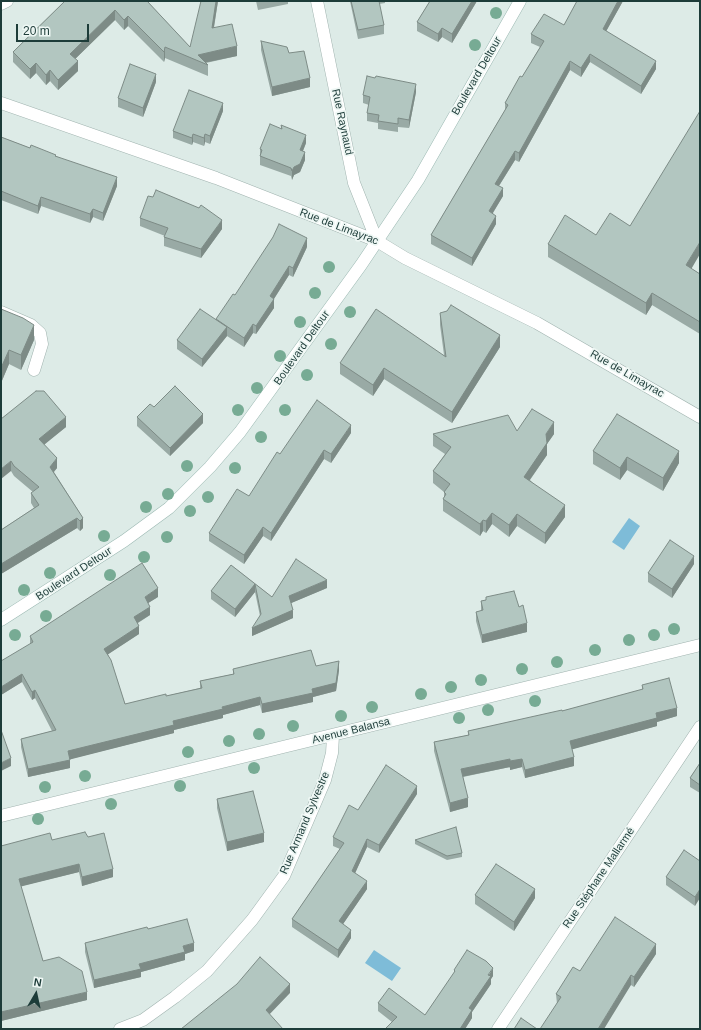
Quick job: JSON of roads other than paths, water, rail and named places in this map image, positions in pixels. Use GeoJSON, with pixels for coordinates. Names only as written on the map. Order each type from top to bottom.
{"type":"FeatureCollection","features":[{"type":"Feature","properties":{"kind":"street"},"geometry":{"type":"LineString","coordinates":[[1,3],[7,1]]}},
{"type":"Feature","properties":{"kind":"street","name":"Rue Raynaud"},"geometry":{"type":"LineString","coordinates":[[317,1],[354,183],[377,241]]}},
{"type":"Feature","properties":{"kind":"street","name":"Boulevard Deltour"},"geometry":{"type":"LineString","coordinates":[[1,620],[131,536],[169,508],[210,467],[274,386],[377,241],[418,180],[520,1]]}},
{"type":"Feature","properties":{"kind":"street","name":"Rue de Limayrac"},"geometry":{"type":"LineString","coordinates":[[1,104],[216,178],[377,241],[405,258],[531,320],[700,417]]}},
{"type":"Feature","properties":{"kind":"street"},"geometry":{"type":"LineString","coordinates":[[1,312],[31,325],[40,334],[42,344],[34,370]]}},
{"type":"Feature","properties":{"kind":"street","name":"Avenue Balansa"},"geometry":{"type":"LineString","coordinates":[[1,816],[700,645]]}},
{"type":"Feature","properties":{"kind":"street","name":"Rue Stéphane Mallarmé"},"geometry":{"type":"LineString","coordinates":[[498,1029],[700,727]]}},
{"type":"Feature","properties":{"kind":"street","name":"Rue Armand Sylvestre"},"geometry":{"type":"LineString","coordinates":[[120,1029],[143,1020],[207,971],[252,920],[284,876],[325,780],[332,753],[333,736]]}},
{"type":"Feature","properties":{"kind":"water"},"geometry":{"type":"Polygon","coordinates":[[[629,518],[640,526],[624,550],[612,542],[629,518]]]}},
{"type":"Feature","properties":{"kind":"water"},"geometry":{"type":"Polygon","coordinates":[[[374,950],[401,968],[392,981],[365,963],[374,950]]]}}]}
